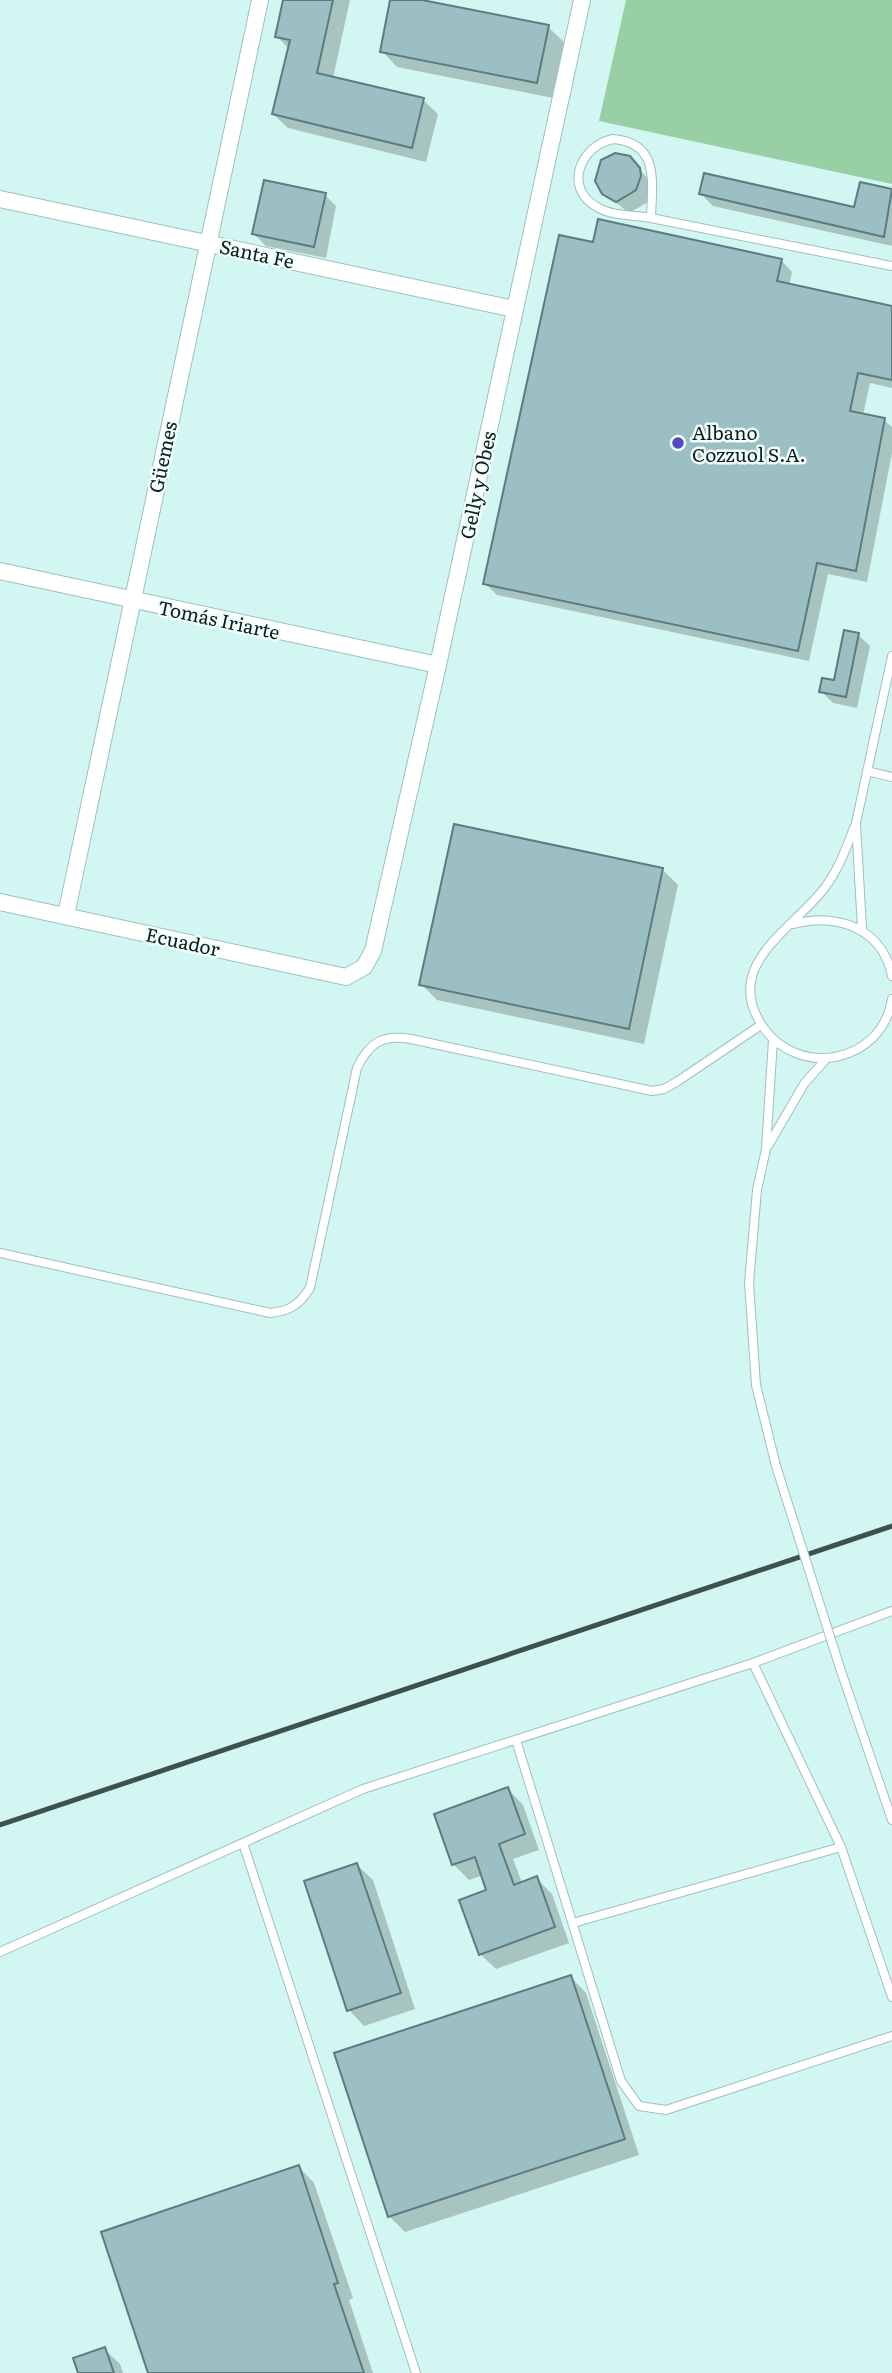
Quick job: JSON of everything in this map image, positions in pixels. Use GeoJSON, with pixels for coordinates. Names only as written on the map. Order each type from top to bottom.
{"type":"FeatureCollection","features":[{"type":"Feature","properties":{"kind":"street","name":"Güemes"},"geometry":{"type":"LineString","coordinates":[[65,915],[260,0]]}},
{"type":"Feature","properties":{"kind":"street","name":"Gelly y Obes"},"geometry":{"type":"LineString","coordinates":[[364,967],[373,951],[438,666],[582,0]]}},
{"type":"Feature","properties":{"kind":"street","name":"Santa Fe"},"geometry":{"type":"LineString","coordinates":[[0,199],[514,309]]}},
{"type":"Feature","properties":{"kind":"street","name":"Tomás Iriarte"},"geometry":{"type":"LineString","coordinates":[[0,571],[438,666]]}},
{"type":"Feature","properties":{"kind":"street","name":"Ecuador"},"geometry":{"type":"LineString","coordinates":[[0,902],[346,977],[364,967]]}},
{"type":"Feature","properties":{"kind":"lane"},"geometry":{"type":"LineString","coordinates":[[651,218],[652,177],[645,154],[625,140],[601,142],[590,148],[579,169],[579,181],[589,202],[610,212],[892,266]]}},
{"type":"Feature","properties":{"kind":"lane"},"geometry":{"type":"LineString","coordinates":[[892,656],[856,823],[840,864],[825,887],[793,924],[776,935],[763,950],[755,967],[752,987],[754,1007],[761,1025],[774,1040],[789,1051],[807,1058],[826,1059],[859,1049],[873,1038],[884,1024],[892,999]]}},
{"type":"Feature","properties":{"kind":"lane"},"geometry":{"type":"LineString","coordinates":[[867,771],[892,777]]}},
{"type":"Feature","properties":{"kind":"lane"},"geometry":{"type":"LineString","coordinates":[[856,823],[862,929]]}},
{"type":"Feature","properties":{"kind":"lane"},"geometry":{"type":"LineString","coordinates":[[793,924],[816,918],[840,920],[862,929],[885,956],[892,976]]}},
{"type":"Feature","properties":{"kind":"lane"},"geometry":{"type":"LineString","coordinates":[[0,1253],[270,1313],[288,1311],[301,1302],[310,1289],[356,1068],[366,1049],[379,1039],[395,1036],[411,1039],[652,1091],[664,1089],[678,1081],[761,1025]]}},
{"type":"Feature","properties":{"kind":"lane"},"geometry":{"type":"LineString","coordinates":[[774,1040],[766,1149],[757,1190],[749,1295],[756,1385],[776,1466],[892,1820]]}},
{"type":"Feature","properties":{"kind":"lane"},"geometry":{"type":"LineString","coordinates":[[766,1149],[804,1084],[826,1059]]}},
{"type":"Feature","properties":{"kind":"lane"},"geometry":{"type":"LineString","coordinates":[[0,1952],[363,1789],[753,1663],[892,1611]]}},
{"type":"Feature","properties":{"kind":"lane"},"geometry":{"type":"LineString","coordinates":[[753,1663],[841,1847],[892,1997]]}},
{"type":"Feature","properties":{"kind":"lane"},"geometry":{"type":"LineString","coordinates":[[516,1740],[621,2081],[639,2105],[666,2110],[892,2036]]}},
{"type":"Feature","properties":{"kind":"lane"},"geometry":{"type":"LineString","coordinates":[[243,1843],[416,2373]]}},
{"type":"Feature","properties":{"kind":"lane"},"geometry":{"type":"LineString","coordinates":[[573,1923],[841,1847]]}},
{"type":"Feature","properties":{"kind":"green space"},"geometry":{"type":"Polygon","coordinates":[[[626,0],[892,0],[892,184],[599,121],[626,0]]]}},
{"type":"Feature","properties":{"kind":"building"},"geometry":{"type":"Polygon","coordinates":[[[283,0],[333,0],[317,73],[424,98],[412,148],[272,114],[290,40],[275,37],[283,0]]]}},
{"type":"Feature","properties":{"kind":"building"},"geometry":{"type":"Polygon","coordinates":[[[390,0],[422,0],[549,25],[537,83],[380,52],[390,0]]]}},
{"type":"Feature","properties":{"kind":"building"},"geometry":{"type":"Polygon","coordinates":[[[615,153],[630,156],[640,168],[641,176],[636,190],[616,202],[602,194],[595,181],[601,160],[615,153]]]}},
{"type":"Feature","properties":{"kind":"building"},"geometry":{"type":"Polygon","coordinates":[[[704,173],[854,207],[860,182],[892,189],[884,237],[699,194],[704,173]]]}},
{"type":"Feature","properties":{"kind":"building"},"geometry":{"type":"Polygon","coordinates":[[[264,180],[326,193],[314,247],[252,234],[264,180]]]}},
{"type":"Feature","properties":{"kind":"building","name":"Albano Cozzuol S.A."},"geometry":{"type":"Polygon","coordinates":[[[598,219],[782,259],[777,281],[892,306],[892,380],[858,373],[850,411],[885,418],[856,571],[817,563],[798,651],[483,584],[559,235],[593,242],[598,219]]]}},
{"type":"Feature","properties":{"kind":"building"},"geometry":{"type":"Polygon","coordinates":[[[844,630],[859,633],[846,697],[819,692],[822,678],[834,680],[844,630]]]}},
{"type":"Feature","properties":{"kind":"building"},"geometry":{"type":"Polygon","coordinates":[[[454,824],[663,868],[629,1029],[419,985],[454,824]]]}},
{"type":"Feature","properties":{"kind":"building"},"geometry":{"type":"Polygon","coordinates":[[[508,1787],[525,1834],[499,1844],[514,1885],[537,1876],[555,1927],[479,1955],[459,1900],[486,1890],[475,1857],[452,1865],[434,1814],[508,1787]]]}},
{"type":"Feature","properties":{"kind":"building"},"geometry":{"type":"Polygon","coordinates":[[[357,1863],[401,1993],[347,2011],[304,1881],[357,1863]]]}},
{"type":"Feature","properties":{"kind":"building"},"geometry":{"type":"Polygon","coordinates":[[[571,1975],[625,2139],[388,2217],[334,2053],[571,1975]]]}},
{"type":"Feature","properties":{"kind":"building"},"geometry":{"type":"Polygon","coordinates":[[[299,2165],[364,2373],[148,2373],[101,2232],[299,2165]]]}},
{"type":"Feature","properties":{"kind":"building"},"geometry":{"type":"Polygon","coordinates":[[[105,2347],[114,2373],[78,2373],[73,2358],[105,2347]]]}},
{"type":"Feature","properties":{"kind":"railway"},"geometry":{"type":"LineString","coordinates":[[0,1825],[892,1526]]}},
{"type":"Feature","properties":{"kind":"place","name":"Albano Cozzuol S.A."},"geometry":{"type":"Point","coordinates":[678,443]}}]}
